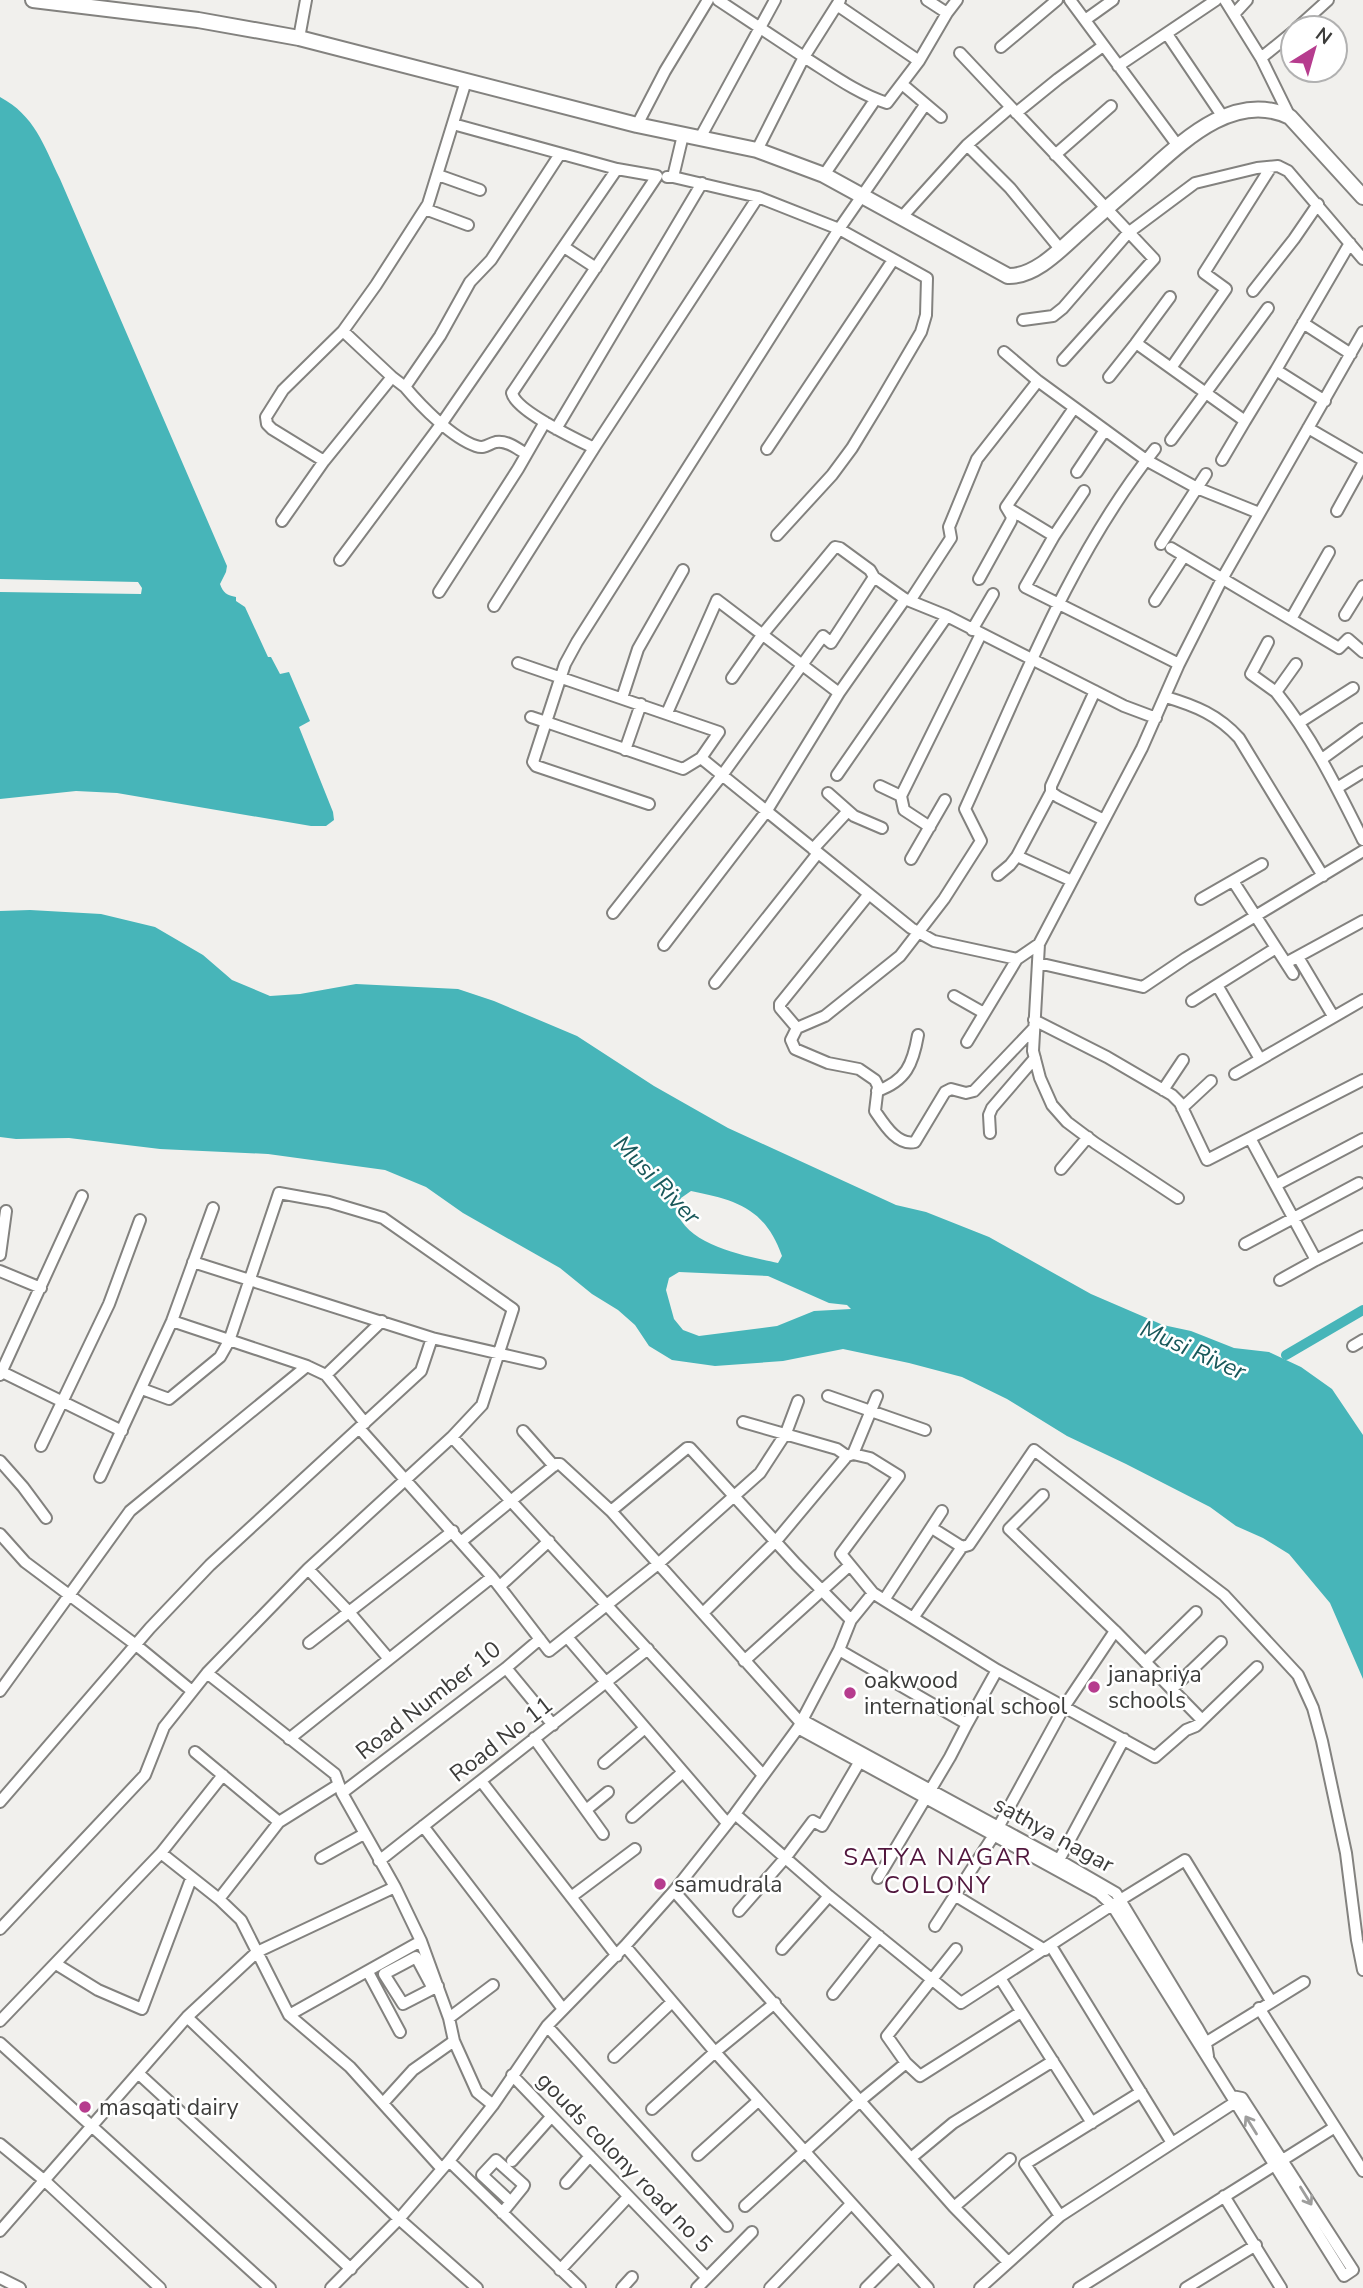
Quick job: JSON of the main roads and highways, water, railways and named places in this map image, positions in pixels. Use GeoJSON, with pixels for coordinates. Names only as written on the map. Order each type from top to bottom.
{"type":"FeatureCollection","features":[{"type":"Feature","properties":{"kind":"water"},"geometry":{"type":"Polygon","coordinates":[[[0,97],[30,122],[60,179],[227,566],[221,587],[245,607],[268,657],[271,657],[280,674],[289,672],[310,721],[299,727],[333,812],[334,820],[326,826],[311,826],[117,793],[76,791],[0,799],[0,592],[141,594],[142,588],[138,582],[0,579],[0,97]]]}},
{"type":"Feature","properties":{"kind":"water","name":"Musi River"},"geometry":{"type":"Polygon","coordinates":[[[0,911],[101,914],[155,927],[203,955],[232,980],[270,996],[300,994],[356,984],[458,989],[494,1001],[577,1036],[654,1086],[728,1128],[896,1205],[926,1212],[989,1237],[1091,1294],[1163,1325],[1191,1331],[1234,1348],[1269,1352],[1301,1367],[1332,1389],[1363,1435],[1363,1679],[1330,1603],[1289,1554],[1236,1526],[1210,1507],[1067,1436],[1007,1399],[962,1377],[843,1349],[783,1361],[715,1366],[672,1360],[649,1346],[635,1325],[618,1310],[592,1294],[560,1268],[463,1213],[426,1187],[385,1170],[268,1154],[160,1149],[69,1138],[0,1137],[0,911]],[[691,1191],[681,1198],[676,1210],[682,1222],[692,1232],[705,1241],[735,1253],[778,1263],[782,1256],[767,1227],[758,1217],[735,1203],[691,1191]],[[679,1272],[669,1278],[666,1290],[674,1319],[683,1330],[699,1336],[777,1326],[814,1311],[851,1309],[847,1305],[829,1303],[768,1276],[679,1272]]]}},
{"type":"Feature","properties":{"kind":"waterway"},"geometry":{"type":"LineString","coordinates":[[1286,1355],[1363,1310]]}},
{"type":"Feature","properties":{"kind":"place","name":"janapriya schools"},"geometry":{"type":"Point","coordinates":[1094,1687]}},
{"type":"Feature","properties":{"kind":"place","name":"oakwood international school"},"geometry":{"type":"Point","coordinates":[850,1693]}},
{"type":"Feature","properties":{"kind":"place","name":"samudrala"},"geometry":{"type":"Point","coordinates":[660,1884]}},
{"type":"Feature","properties":{"kind":"place","name":"masqati dairy"},"geometry":{"type":"Point","coordinates":[85,2107]}},
{"type":"Feature","properties":{"kind":"district","name":"SATYA NAGAR COLONY"},"geometry":{"type":"Point","coordinates":[938,1871]}}]}
